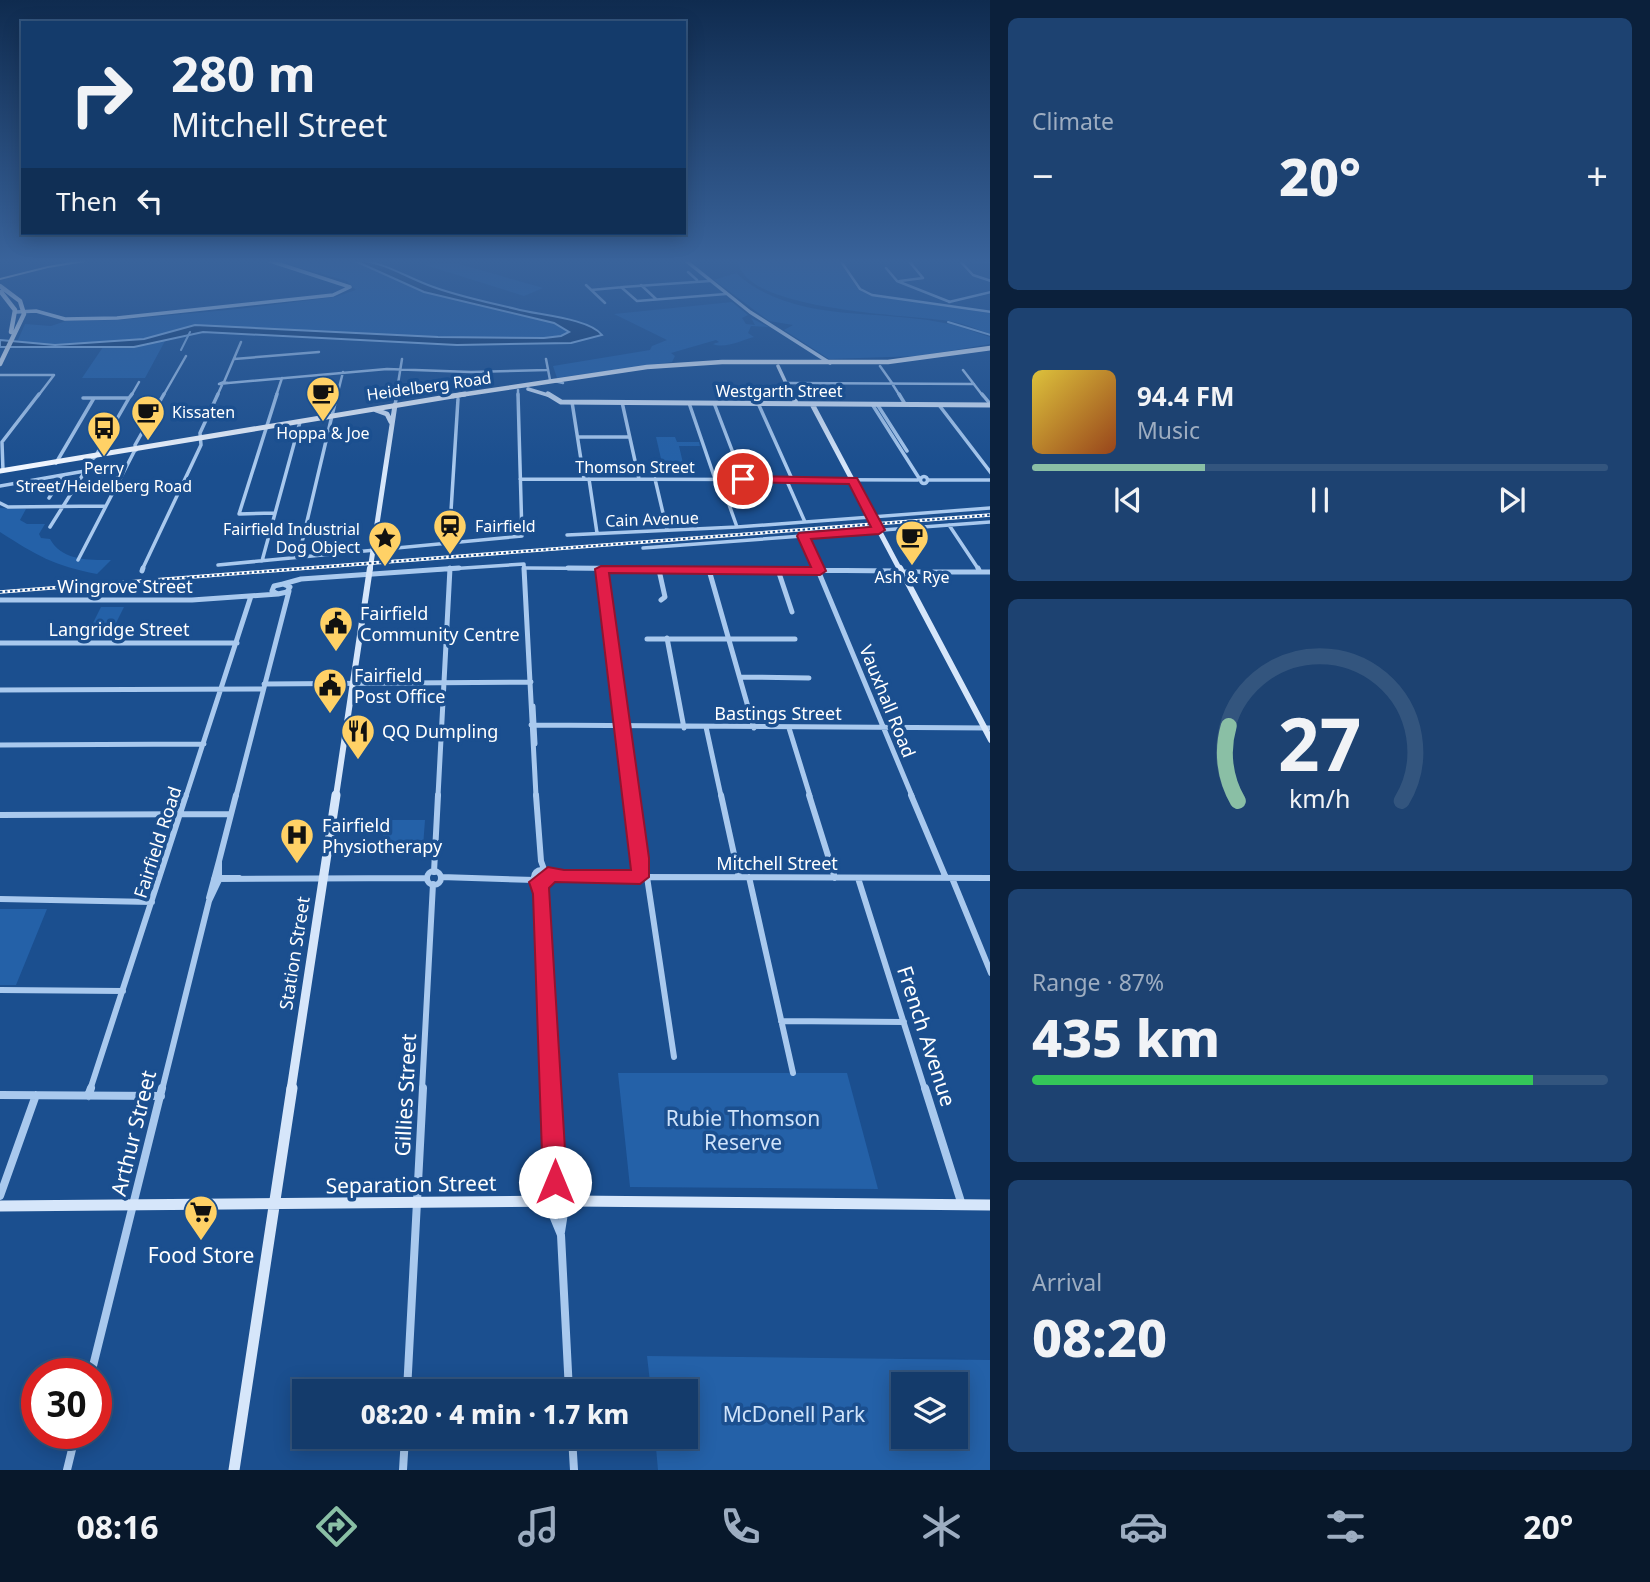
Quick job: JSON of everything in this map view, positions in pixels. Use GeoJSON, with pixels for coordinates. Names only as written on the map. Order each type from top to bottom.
{"type":"FeatureCollection","features":[{"type":"Feature","properties":{"kind":"main road"},"geometry":{"type":"LineString","coordinates":[[0,364],[16,329]]}},
{"type":"Feature","properties":{"kind":"main road"},"geometry":{"type":"LineString","coordinates":[[772,329],[831,365]]}},
{"type":"Feature","properties":{"kind":"main road","name":"Heidelberg Road"},"geometry":{"type":"LineString","coordinates":[[1,473],[331,416],[571,380],[682,367],[811,363],[831,365],[924,360],[990,349]]}},
{"type":"Feature","properties":{"kind":"main road","name":"Heidelberg Road"},"geometry":{"type":"LineString","coordinates":[[777,364],[880,366],[940,361],[990,349]]}},
{"type":"Feature","properties":{"kind":"main road"},"geometry":{"type":"LineString","coordinates":[[811,363],[818,360],[818,357]]}},
{"type":"Feature","properties":{"kind":"main road"},"geometry":{"type":"LineString","coordinates":[[777,364],[796,403]]}},
{"type":"Feature","properties":{"kind":"main road","name":"Heidelberg Road"},"geometry":{"type":"LineString","coordinates":[[331,416],[376,411],[394,406],[517,393],[551,379],[562,382]]}},
{"type":"Feature","properties":{"kind":"main road","name":"Westgarth Street"},"geometry":{"type":"LineString","coordinates":[[545,386],[554,398]]}},
{"type":"Feature","properties":{"kind":"main road","name":"Westgarth Street"},"geometry":{"type":"LineString","coordinates":[[529,387],[570,402],[990,405]]}},
{"type":"Feature","properties":{"kind":"main road"},"geometry":{"type":"LineString","coordinates":[[811,404],[987,728],[990,740]]}},
{"type":"Feature","properties":{"kind":"main road","name":"Station Street"},"geometry":{"type":"LineString","coordinates":[[234,1470],[394,406]]}},
{"type":"Feature","properties":{"kind":"main road"},"geometry":{"type":"LineString","coordinates":[[376,411],[387,414],[391,422]]}},
{"type":"Feature","properties":{"kind":"main road","name":"Heidelberg Road"},"geometry":{"type":"LineString","coordinates":[[1,473],[46,465]]}},
{"type":"Feature","properties":{"kind":"main road","name":"Separation Street"},"geometry":{"type":"LineString","coordinates":[[0,1206],[274,1206],[547,1201],[990,1205]]}},
{"type":"Feature","properties":{"kind":"street"},"geometry":{"type":"LineString","coordinates":[[142,571],[201,445],[198,439],[225,384],[241,342]]}},
{"type":"Feature","properties":{"kind":"street"},"geometry":{"type":"LineString","coordinates":[[234,359],[319,352]]}},
{"type":"Feature","properties":{"kind":"street"},"geometry":{"type":"LineString","coordinates":[[78,560],[135,450],[135,445],[186,356]]}},
{"type":"Feature","properties":{"kind":"street","name":"Station Street"},"geometry":{"type":"LineString","coordinates":[[394,406],[402,359]]}},
{"type":"Feature","properties":{"kind":"street"},"geometry":{"type":"LineString","coordinates":[[546,359],[551,379]]}},
{"type":"Feature","properties":{"kind":"street"},"geometry":{"type":"LineString","coordinates":[[880,366],[905,404]]}},
{"type":"Feature","properties":{"kind":"street"},"geometry":{"type":"LineString","coordinates":[[225,384],[401,369],[471,372],[548,370]]}},
{"type":"Feature","properties":{"kind":"street"},"geometry":{"type":"LineString","coordinates":[[962,370],[990,405]]}},
{"type":"Feature","properties":{"kind":"street"},"geometry":{"type":"LineString","coordinates":[[299,555],[343,372]]}},
{"type":"Feature","properties":{"kind":"street"},"geometry":{"type":"LineString","coordinates":[[0,375],[53,374],[2,442],[1,473]]}},
{"type":"Feature","properties":{"kind":"street"},"geometry":{"type":"LineString","coordinates":[[275,513],[239,514],[282,378]]}},
{"type":"Feature","properties":{"kind":"street"},"geometry":{"type":"LineString","coordinates":[[50,527],[139,382]]}},
{"type":"Feature","properties":{"kind":"street"},"geometry":{"type":"LineString","coordinates":[[786,383],[974,384]]}},
{"type":"Feature","properties":{"kind":"street"},"geometry":{"type":"LineString","coordinates":[[219,565],[299,555],[518,537],[523,534],[517,393]]}},
{"type":"Feature","properties":{"kind":"street"},"geometry":{"type":"LineString","coordinates":[[82,398],[129,398]]}},
{"type":"Feature","properties":{"kind":"street"},"geometry":{"type":"LineString","coordinates":[[56,463],[94,398]]}},
{"type":"Feature","properties":{"kind":"street"},"geometry":{"type":"LineString","coordinates":[[449,542],[455,401]]}},
{"type":"Feature","properties":{"kind":"street"},"geometry":{"type":"LineString","coordinates":[[570,402],[597,533]]}},
{"type":"Feature","properties":{"kind":"street"},"geometry":{"type":"LineString","coordinates":[[622,402],[639,479]]}},
{"type":"Feature","properties":{"kind":"street"},"geometry":{"type":"LineString","coordinates":[[689,403],[737,527]]}},
{"type":"Feature","properties":{"kind":"street"},"geometry":{"type":"LineString","coordinates":[[714,403],[743,479]]}},
{"type":"Feature","properties":{"kind":"street"},"geometry":{"type":"LineString","coordinates":[[874,404],[923,479]]}},
{"type":"Feature","properties":{"kind":"street"},"geometry":{"type":"LineString","coordinates":[[760,405],[805,522]]}},
{"type":"Feature","properties":{"kind":"street"},"geometry":{"type":"LineString","coordinates":[[939,405],[990,473]]}},
{"type":"Feature","properties":{"kind":"street"},"geometry":{"type":"LineString","coordinates":[[262,561],[300,422]]}},
{"type":"Feature","properties":{"kind":"street"},"geometry":{"type":"LineString","coordinates":[[578,437],[629,438]]}},
{"type":"Feature","properties":{"kind":"street"},"geometry":{"type":"LineString","coordinates":[[0,486],[85,471]]}},
{"type":"Feature","properties":{"kind":"street"},"geometry":{"type":"LineString","coordinates":[[50,498],[64,475]]}},
{"type":"Feature","properties":{"kind":"street","name":"Thomson Street"},"geometry":{"type":"LineString","coordinates":[[520,479],[990,480]]}},
{"type":"Feature","properties":{"kind":"street"},"geometry":{"type":"LineString","coordinates":[[655,479],[667,530]]}},
{"type":"Feature","properties":{"kind":"street"},"geometry":{"type":"LineString","coordinates":[[0,503],[8,507],[105,506]]}},
{"type":"Feature","properties":{"kind":"street","name":"Cain Avenue"},"geometry":{"type":"LineString","coordinates":[[567,535],[737,527],[990,508]]}},
{"type":"Feature","properties":{"kind":"street"},"geometry":{"type":"LineString","coordinates":[[643,548],[990,522]]}},
{"type":"Feature","properties":{"kind":"street"},"geometry":{"type":"LineString","coordinates":[[949,525],[980,572]]}},
{"type":"Feature","properties":{"kind":"street","name":"Vauxhall Road"},"geometry":{"type":"LineString","coordinates":[[803,536],[990,973]]}},
{"type":"Feature","properties":{"kind":"street"},"geometry":{"type":"LineString","coordinates":[[272,589],[307,579],[450,568],[525,566],[903,574],[990,572]]}},
{"type":"Feature","properties":{"kind":"street"},"geometry":{"type":"LineString","coordinates":[[525,566],[555,1182],[547,1201],[561,1236]]}},
{"type":"Feature","properties":{"kind":"street"},"geometry":{"type":"LineString","coordinates":[[434,872],[450,568]]}},
{"type":"Feature","properties":{"kind":"street"},"geometry":{"type":"LineString","coordinates":[[601,569],[640,858],[674,1058]]}},
{"type":"Feature","properties":{"kind":"street"},"geometry":{"type":"LineString","coordinates":[[659,570],[665,597],[661,600]]}},
{"type":"Feature","properties":{"kind":"street"},"geometry":{"type":"LineString","coordinates":[[709,570],[721,617],[731,638],[754,728]]}},
{"type":"Feature","properties":{"kind":"street"},"geometry":{"type":"LineString","coordinates":[[778,570],[792,612]]}},
{"type":"Feature","properties":{"kind":"street"},"geometry":{"type":"LineString","coordinates":[[283,584],[290,589],[307,579]]}},
{"type":"Feature","properties":{"kind":"street"},"geometry":{"type":"LineString","coordinates":[[272,589],[285,603]]}},
{"type":"Feature","properties":{"kind":"street","name":"Wingrove Street"},"geometry":{"type":"LineString","coordinates":[[251,596],[272,589]]}},
{"type":"Feature","properties":{"kind":"street","name":"Wingrove Street"},"geometry":{"type":"LineString","coordinates":[[2,600],[174,601],[279,594],[290,589]]}},
{"type":"Feature","properties":{"kind":"street","name":"Arthur Street"},"geometry":{"type":"LineString","coordinates":[[95,1358],[290,589]]}},
{"type":"Feature","properties":{"kind":"street","name":"Fairfield Road"},"geometry":{"type":"LineString","coordinates":[[88,1096],[251,596]]}},
{"type":"Feature","properties":{"kind":"street"},"geometry":{"type":"LineString","coordinates":[[0,606],[2,600]]}},
{"type":"Feature","properties":{"kind":"street"},"geometry":{"type":"LineString","coordinates":[[667,638],[684,728]]}},
{"type":"Feature","properties":{"kind":"street"},"geometry":{"type":"LineString","coordinates":[[647,639],[795,639]]}},
{"type":"Feature","properties":{"kind":"street","name":"Langridge Street"},"geometry":{"type":"LineString","coordinates":[[0,643],[237,643]]}},
{"type":"Feature","properties":{"kind":"street"},"geometry":{"type":"LineString","coordinates":[[740,677],[809,678]]}},
{"type":"Feature","properties":{"kind":"street"},"geometry":{"type":"LineString","coordinates":[[0,690],[233,691],[279,683],[531,682]]}},
{"type":"Feature","properties":{"kind":"street","name":"Bastings Street"},"geometry":{"type":"LineString","coordinates":[[534,727],[987,728]]}},
{"type":"Feature","properties":{"kind":"street"},"geometry":{"type":"LineString","coordinates":[[706,727],[739,877]]}},
{"type":"Feature","properties":{"kind":"street"},"geometry":{"type":"LineString","coordinates":[[789,728],[835,878]]}},
{"type":"Feature","properties":{"kind":"street"},"geometry":{"type":"LineString","coordinates":[[0,745],[204,744]]}},
{"type":"Feature","properties":{"kind":"street"},"geometry":{"type":"LineString","coordinates":[[0,815],[231,816]]}},
{"type":"Feature","properties":{"kind":"street"},"geometry":{"type":"LineString","coordinates":[[426,878],[433,884],[441,877],[434,872]]}},
{"type":"Feature","properties":{"kind":"street"},"geometry":{"type":"LineString","coordinates":[[217,879],[426,878],[434,872]]}},
{"type":"Feature","properties":{"kind":"street","name":"Mitchell Street"},"geometry":{"type":"LineString","coordinates":[[441,877],[990,878]]}},
{"type":"Feature","properties":{"kind":"street"},"geometry":{"type":"LineString","coordinates":[[748,877],[793,1073]]}},
{"type":"Feature","properties":{"kind":"street","name":"French Avenue"},"geometry":{"type":"LineString","coordinates":[[858,878],[962,1205]]}},
{"type":"Feature","properties":{"kind":"street","name":"Gillies Street"},"geometry":{"type":"LineString","coordinates":[[408,1379],[433,884]]}},
{"type":"Feature","properties":{"kind":"street"},"geometry":{"type":"LineString","coordinates":[[0,899],[152,902]]}},
{"type":"Feature","properties":{"kind":"street"},"geometry":{"type":"LineString","coordinates":[[0,990],[123,991]]}},
{"type":"Feature","properties":{"kind":"street"},"geometry":{"type":"LineString","coordinates":[[781,1021],[904,1021]]}},
{"type":"Feature","properties":{"kind":"street"},"geometry":{"type":"LineString","coordinates":[[0,1095],[161,1096]]}},
{"type":"Feature","properties":{"kind":"street"},"geometry":{"type":"LineString","coordinates":[[0,1196],[36,1095]]}},
{"type":"Feature","properties":{"kind":"street"},"geometry":{"type":"LineString","coordinates":[[568,1379],[561,1236],[564,1213],[572,1201]]}},
{"type":"Feature","properties":{"kind":"street"},"geometry":{"type":"LineString","coordinates":[[67,1470],[72,1449]]}},
{"type":"Feature","properties":{"kind":"street"},"geometry":{"type":"LineString","coordinates":[[403,1470],[404,1449]]}},
{"type":"Feature","properties":{"kind":"street"},"geometry":{"type":"LineString","coordinates":[[573,1449],[574,1470]]}},
{"type":"Feature","properties":{"kind":"green space"},"geometry":{"type":"Polygon","coordinates":[[[23,329],[182,329],[144,339],[55,345],[17,342],[23,329]]]}},
{"type":"Feature","properties":{"kind":"green space"},"geometry":{"type":"Polygon","coordinates":[[[268,329],[564,329],[569,331],[561,336],[544,338],[438,337],[268,329]]]}},
{"type":"Feature","properties":{"kind":"green space"},"geometry":{"type":"Polygon","coordinates":[[[644,329],[750,329],[748,333],[754,337],[723,345],[713,344],[719,342],[716,340],[671,353],[675,356],[672,362],[557,378],[553,366],[650,350],[652,346],[667,340],[644,329]]]}},
{"type":"Feature","properties":{"kind":"green space"},"geometry":{"type":"Polygon","coordinates":[[[967,329],[990,337],[990,344],[920,356],[829,359],[784,330],[967,329]]]}},
{"type":"Feature","properties":{"kind":"green space"},"geometry":{"type":"Polygon","coordinates":[[[975,329],[990,329],[990,334],[975,329]]]}},
{"type":"Feature","properties":{"kind":"green space"},"geometry":{"type":"Polygon","coordinates":[[[165,341],[145,378],[82,378],[103,347],[165,341]]]}},
{"type":"Feature","properties":{"kind":"green space"},"geometry":{"type":"Polygon","coordinates":[[[656,437],[675,437],[677,442],[699,442],[700,446],[679,446],[683,463],[662,463],[656,437]]]}},
{"type":"Feature","properties":{"kind":"green space"},"geometry":{"type":"Polygon","coordinates":[[[0,508],[26,509],[20,520],[27,524],[45,524],[39,534],[41,538],[50,539],[62,552],[77,558],[111,560],[97,574],[46,559],[0,532],[0,508]]]}},
{"type":"Feature","properties":{"kind":"green space"},"geometry":{"type":"Polygon","coordinates":[[[101,607],[124,607],[110,635],[87,635],[101,607]]]}},
{"type":"Feature","properties":{"kind":"green space"},"geometry":{"type":"Polygon","coordinates":[[[385,820],[425,820],[423,847],[382,848],[385,820]]]}},
{"type":"Feature","properties":{"kind":"green space"},"geometry":{"type":"Polygon","coordinates":[[[0,909],[47,909],[16,985],[0,985],[0,909]]]}},
{"type":"Feature","properties":{"kind":"green space","name":"Rubie Thomson Reserve"},"geometry":{"type":"Polygon","coordinates":[[[618,1073],[847,1073],[878,1189],[630,1187],[618,1073]]]}},
{"type":"Feature","properties":{"kind":"green space","name":"McDonell Park"},"geometry":{"type":"Polygon","coordinates":[[[647,1356],[990,1360],[990,1470],[658,1470],[656,1449],[698,1449],[698,1379],[650,1379],[647,1356]]]}},
{"type":"Feature","properties":{"kind":"shaded area"},"geometry":{"type":"Polygon","coordinates":[[[182,329],[268,329],[438,337],[544,338],[569,332],[563,329],[594,329],[602,335],[571,343],[457,345],[203,332],[134,347],[0,347],[0,340],[55,345],[144,339],[182,329]]]}},
{"type":"Feature","properties":{"kind":"waterway"},"geometry":{"type":"LineString","coordinates":[[970,329],[990,335]]}},
{"type":"Feature","properties":{"kind":"waterway"},"geometry":{"type":"LineString","coordinates":[[181,350],[190,332]]}},
{"type":"Feature","properties":{"kind":"railway"},"geometry":{"type":"LineString","coordinates":[[0,592],[990,515]]}},
{"type":"Feature","properties":{"kind":"place","name":"Hoppa & Joe"},"geometry":{"type":"Point","coordinates":[323,423]}},
{"type":"Feature","properties":{"kind":"place","name":"Kissaten"},"geometry":{"type":"Point","coordinates":[148,442]}},
{"type":"Feature","properties":{"kind":"place","name":"Perry Street/Heidelberg Road"},"geometry":{"type":"Point","coordinates":[104,458]}},
{"type":"Feature","properties":{"kind":"place","name":"Fairfield"},"geometry":{"type":"Point","coordinates":[450,556]}},
{"type":"Feature","properties":{"kind":"place","name":"Ash & Rye"},"geometry":{"type":"Point","coordinates":[912,567]}},
{"type":"Feature","properties":{"kind":"place","name":"Fairfield Industrial Dog Object"},"geometry":{"type":"Point","coordinates":[385,568]}},
{"type":"Feature","properties":{"kind":"place","name":"Fairfield Community Centre"},"geometry":{"type":"Point","coordinates":[336,653]}},
{"type":"Feature","properties":{"kind":"place","name":"Fairfield Post Office"},"geometry":{"type":"Point","coordinates":[330,715]}},
{"type":"Feature","properties":{"kind":"place","name":"QQ Dumpling"},"geometry":{"type":"Point","coordinates":[358,761]}},
{"type":"Feature","properties":{"kind":"place","name":"Fairfield Physiotherapy"},"geometry":{"type":"Point","coordinates":[297,865]}},
{"type":"Feature","properties":{"kind":"place","name":"Food Store"},"geometry":{"type":"Point","coordinates":[201,1242]}},
{"type":"Feature","properties":{"kind":"route"},"geometry":{"type":"LineString","coordinates":[[555,1182],[542,894],[538,882],[547,881],[548,874],[564,877],[640,877],[640,858],[621,733],[601,569],[820,571],[803,536],[879,530],[853,480],[743,479]]}}]}
